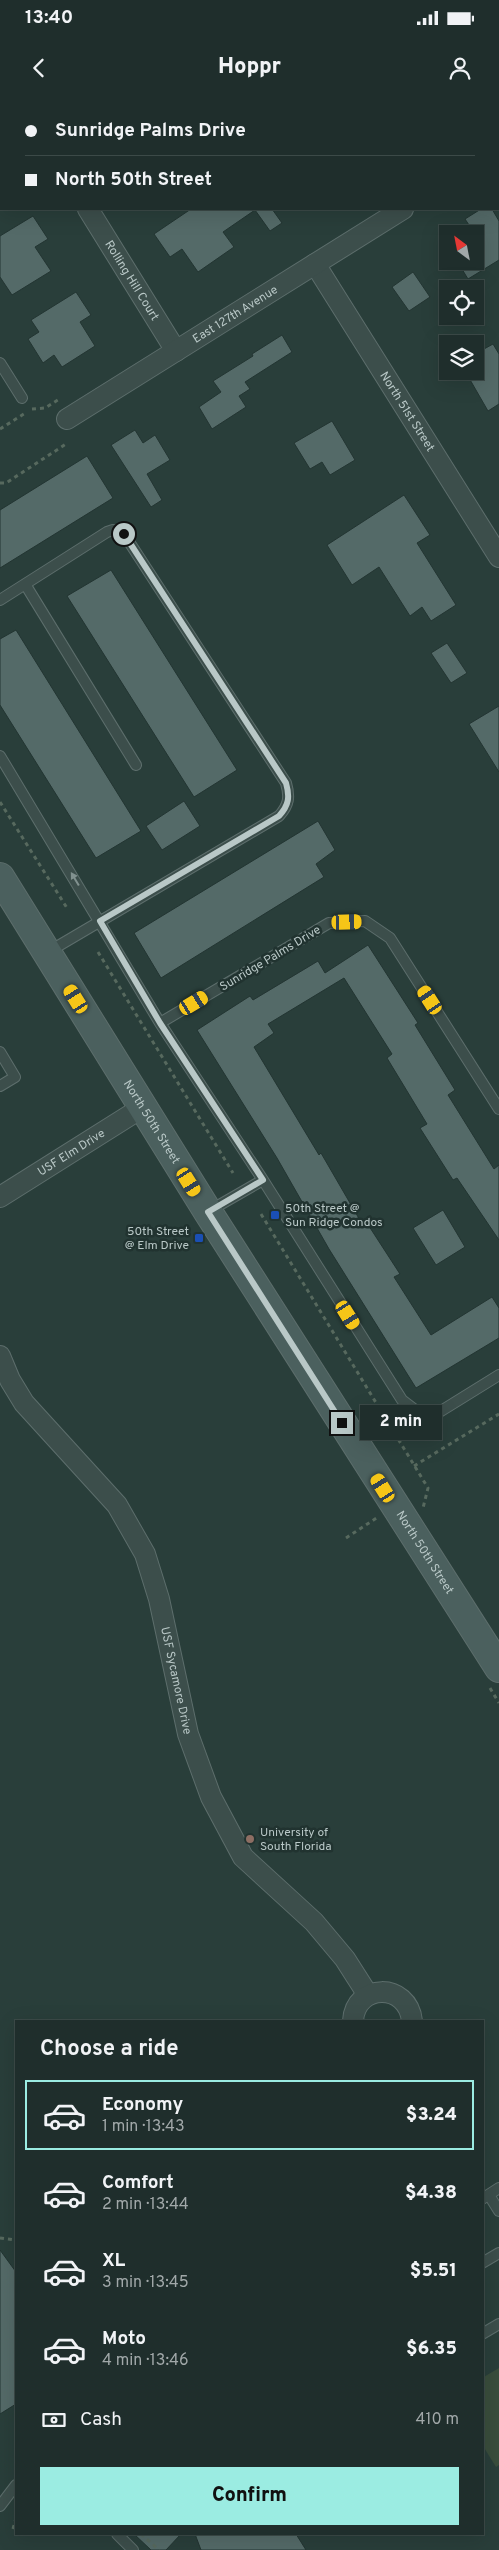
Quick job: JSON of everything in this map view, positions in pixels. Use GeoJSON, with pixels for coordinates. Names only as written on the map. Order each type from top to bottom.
{"type":"FeatureCollection","features":[{"type":"Feature","properties":{"kind":"street","name":"Rolling Hill Court"},"geometry":{"type":"LineString","coordinates":[[89,210],[176,351]]}},
{"type":"Feature","properties":{"kind":"street","name":"East 127th Avenue"},"geometry":{"type":"LineString","coordinates":[[67,419],[401,210]]}},
{"type":"Feature","properties":{"kind":"street","name":"North 51st Street"},"geometry":{"type":"LineString","coordinates":[[315,264],[499,557]]}},
{"type":"Feature","properties":{"kind":"street","name":"North 50th Street"},"geometry":{"type":"LineString","coordinates":[[0,877],[208,1212],[499,1668]]}},
{"type":"Feature","properties":{"kind":"street","name":"USF Elm Drive"},"geometry":{"type":"LineString","coordinates":[[0,1197],[143,1107]]}},
{"type":"Feature","properties":{"kind":"street","name":"USF Sycamore Drive"},"geometry":{"type":"LineString","coordinates":[[0,1356],[10,1380],[24,1403],[117,1505],[145,1554],[159,1599],[188,1734],[211,1798],[243,1857],[314,1922],[345,1959],[368,1995]]}},
{"type":"Feature","properties":{"kind":"street"},"geometry":{"type":"LineString","coordinates":[[353,2020],[355,2009],[368,1995],[388,1992],[397,1996],[410,2010],[412,2020]]}},
{"type":"Feature","properties":{"kind":"lane"},"geometry":{"type":"LineString","coordinates":[[0,363],[22,398]]}},
{"type":"Feature","properties":{"kind":"lane"},"geometry":{"type":"LineString","coordinates":[[0,600],[107,532],[113,530],[124,534],[286,783],[289,795],[286,807],[279,816],[48,953]]}},
{"type":"Feature","properties":{"kind":"lane"},"geometry":{"type":"LineString","coordinates":[[26,584],[136,765]]}},
{"type":"Feature","properties":{"kind":"lane"},"geometry":{"type":"LineString","coordinates":[[0,756],[160,1023],[263,1180],[402,1400],[422,1416],[441,1411],[499,1375]]}},
{"type":"Feature","properties":{"kind":"lane","name":"Sunridge Palms Drive"},"geometry":{"type":"LineString","coordinates":[[160,1023],[328,923],[365,921],[390,938],[499,1109]]}},
{"type":"Feature","properties":{"kind":"lane"},"geometry":{"type":"LineString","coordinates":[[0,1052],[15,1077],[0,1086]]}},
{"type":"Feature","properties":{"kind":"lane"},"geometry":{"type":"LineString","coordinates":[[208,1212],[263,1180]]}},
{"type":"Feature","properties":{"kind":"lane"},"geometry":{"type":"LineString","coordinates":[[499,2188],[486,2197],[499,2211]]}},
{"type":"Feature","properties":{"kind":"lane"},"geometry":{"type":"LineString","coordinates":[[484,2262],[499,2253]]}},
{"type":"Feature","properties":{"kind":"lane"},"geometry":{"type":"LineString","coordinates":[[484,2333],[499,2324]]}},
{"type":"Feature","properties":{"kind":"lane"},"geometry":{"type":"LineString","coordinates":[[0,2506],[15,2485]]}},
{"type":"Feature","properties":{"kind":"lane"},"geometry":{"type":"LineString","coordinates":[[119,2535],[133,2550]]}},
{"type":"Feature","properties":{"kind":"path"},"geometry":{"type":"LineString","coordinates":[[0,429],[34,408],[45,408],[69,393]]}},
{"type":"Feature","properties":{"kind":"path"},"geometry":{"type":"LineString","coordinates":[[0,483],[6,483],[66,444]]}},
{"type":"Feature","properties":{"kind":"path"},"geometry":{"type":"LineString","coordinates":[[0,802],[66,908]]}},
{"type":"Feature","properties":{"kind":"path"},"geometry":{"type":"LineString","coordinates":[[98,952],[233,1173]]}},
{"type":"Feature","properties":{"kind":"path"},"geometry":{"type":"LineString","coordinates":[[261,1214],[428,1488],[423,1510]]}},
{"type":"Feature","properties":{"kind":"path"},"geometry":{"type":"LineString","coordinates":[[414,1466],[499,1414]]}},
{"type":"Feature","properties":{"kind":"path"},"geometry":{"type":"LineString","coordinates":[[346,1538],[393,1504]]}},
{"type":"Feature","properties":{"kind":"path"},"geometry":{"type":"LineString","coordinates":[[0,2238],[15,2240]]}},
{"type":"Feature","properties":{"kind":"path"},"geometry":{"type":"LineString","coordinates":[[13,2528],[15,2521]]}},
{"type":"Feature","properties":{"kind":"path"},"geometry":{"type":"LineString","coordinates":[[142,2535],[159,2550]]}},
{"type":"Feature","properties":{"kind":"green space"},"geometry":{"type":"Polygon","coordinates":[[[499,2368],[499,2465],[496,2467],[484,2448],[484,2377],[499,2368]]]}},
{"type":"Feature","properties":{"kind":"building"},"geometry":{"type":"Polygon","coordinates":[[[190,210],[255,210],[223,232],[234,247],[198,272],[182,249],[170,257],[154,234],[190,210]]]}},
{"type":"Feature","properties":{"kind":"building"},"geometry":{"type":"Polygon","coordinates":[[[255,210],[273,210],[282,223],[270,231],[255,210]]]}},
{"type":"Feature","properties":{"kind":"building"},"geometry":{"type":"Polygon","coordinates":[[[479,210],[493,210],[499,221],[499,260],[484,269],[484,225],[469,225],[465,219],[479,210]]]}},
{"type":"Feature","properties":{"kind":"building"},"geometry":{"type":"Polygon","coordinates":[[[33,216],[48,239],[35,247],[51,271],[12,295],[0,277],[0,236],[33,216]]]}},
{"type":"Feature","properties":{"kind":"building"},"geometry":{"type":"Polygon","coordinates":[[[462,270],[483,270],[468,279],[462,270]]]}},
{"type":"Feature","properties":{"kind":"building"},"geometry":{"type":"Polygon","coordinates":[[[413,272],[430,297],[409,311],[392,287],[413,272]]]}},
{"type":"Feature","properties":{"kind":"building"},"geometry":{"type":"Polygon","coordinates":[[[76,292],[91,315],[80,322],[95,346],[62,367],[54,355],[43,363],[28,339],[39,332],[31,320],[76,292]]]}},
{"type":"Feature","properties":{"kind":"building"},"geometry":{"type":"Polygon","coordinates":[[[282,335],[292,352],[245,382],[250,389],[239,396],[246,407],[212,429],[199,407],[221,392],[213,381],[282,335]]]}},
{"type":"Feature","properties":{"kind":"building"},"geometry":{"type":"Polygon","coordinates":[[[493,344],[499,354],[499,404],[488,411],[470,380],[484,380],[484,349],[493,344]]]}},
{"type":"Feature","properties":{"kind":"building"},"geometry":{"type":"Polygon","coordinates":[[[332,421],[355,460],[330,475],[322,462],[310,469],[294,443],[332,421]]]}},
{"type":"Feature","properties":{"kind":"building"},"geometry":{"type":"Polygon","coordinates":[[[135,430],[143,443],[155,435],[170,460],[147,474],[162,500],[151,507],[111,445],[135,430]]]}},
{"type":"Feature","properties":{"kind":"building"},"geometry":{"type":"Polygon","coordinates":[[[87,456],[113,498],[0,568],[0,510],[87,456]]]}},
{"type":"Feature","properties":{"kind":"building"},"geometry":{"type":"Polygon","coordinates":[[[404,495],[430,535],[417,543],[456,605],[431,621],[422,607],[410,616],[379,567],[352,585],[327,545],[404,495]]]}},
{"type":"Feature","properties":{"kind":"building"},"geometry":{"type":"Polygon","coordinates":[[[111,570],[237,770],[194,797],[67,596],[111,570]]]}},
{"type":"Feature","properties":{"kind":"building"},"geometry":{"type":"Polygon","coordinates":[[[16,630],[141,831],[96,858],[0,705],[0,639],[16,630]]]}},
{"type":"Feature","properties":{"kind":"building"},"geometry":{"type":"Polygon","coordinates":[[[447,643],[467,673],[451,683],[431,653],[447,643]]]}},
{"type":"Feature","properties":{"kind":"building"},"geometry":{"type":"Polygon","coordinates":[[[499,706],[499,772],[469,724],[499,706]]]}},
{"type":"Feature","properties":{"kind":"building"},"geometry":{"type":"Polygon","coordinates":[[[184,801],[200,826],[162,850],[146,826],[184,801]]]}},
{"type":"Feature","properties":{"kind":"building"},"geometry":{"type":"Polygon","coordinates":[[[318,821],[335,850],[316,864],[324,877],[161,978],[134,933],[318,821]]]}},
{"type":"Feature","properties":{"kind":"building"},"geometry":{"type":"Polygon","coordinates":[[[368,945],[418,1023],[415,1025],[455,1090],[448,1095],[494,1169],[499,1165],[499,1240],[457,1178],[453,1180],[420,1128],[427,1124],[387,1058],[392,1054],[344,978],[268,1024],[274,1033],[254,1047],[319,1155],[321,1153],[361,1222],[365,1220],[400,1274],[394,1277],[431,1335],[492,1297],[499,1308],[499,1338],[416,1388],[329,1249],[277,1158],[197,1030],[250,996],[253,1000],[318,961],[325,973],[368,945]]]}},
{"type":"Feature","properties":{"kind":"building"},"geometry":{"type":"Polygon","coordinates":[[[443,1210],[465,1247],[436,1265],[413,1228],[443,1210]]]}},
{"type":"Feature","properties":{"kind":"building"},"geometry":{"type":"Polygon","coordinates":[[[0,2250],[15,2271],[15,2405],[0,2414],[0,2250]]]}},
{"type":"Feature","properties":{"kind":"building"},"geometry":{"type":"Polygon","coordinates":[[[135,2535],[180,2535],[166,2550],[151,2550],[135,2535]]]}},
{"type":"Feature","properties":{"kind":"building"},"geometry":{"type":"Polygon","coordinates":[[[195,2535],[297,2535],[306,2550],[201,2550],[195,2535]]]}},
{"type":"Feature","properties":{"kind":"place","name":"50th Street @ Sun Ridge Condos"},"geometry":{"type":"Point","coordinates":[275,1215]}},
{"type":"Feature","properties":{"kind":"place","name":"50th Street @ Elm Drive"},"geometry":{"type":"Point","coordinates":[199,1238]}},
{"type":"Feature","properties":{"kind":"place","name":"University of South Florida"},"geometry":{"type":"Point","coordinates":[250,1839]}},
{"type":"Feature","properties":{"kind":"route"},"geometry":{"type":"LineString","coordinates":[[124,534],[286,783],[289,795],[286,807],[279,816],[100,921],[160,1023],[263,1180],[208,1212],[342,1423]]}}]}
